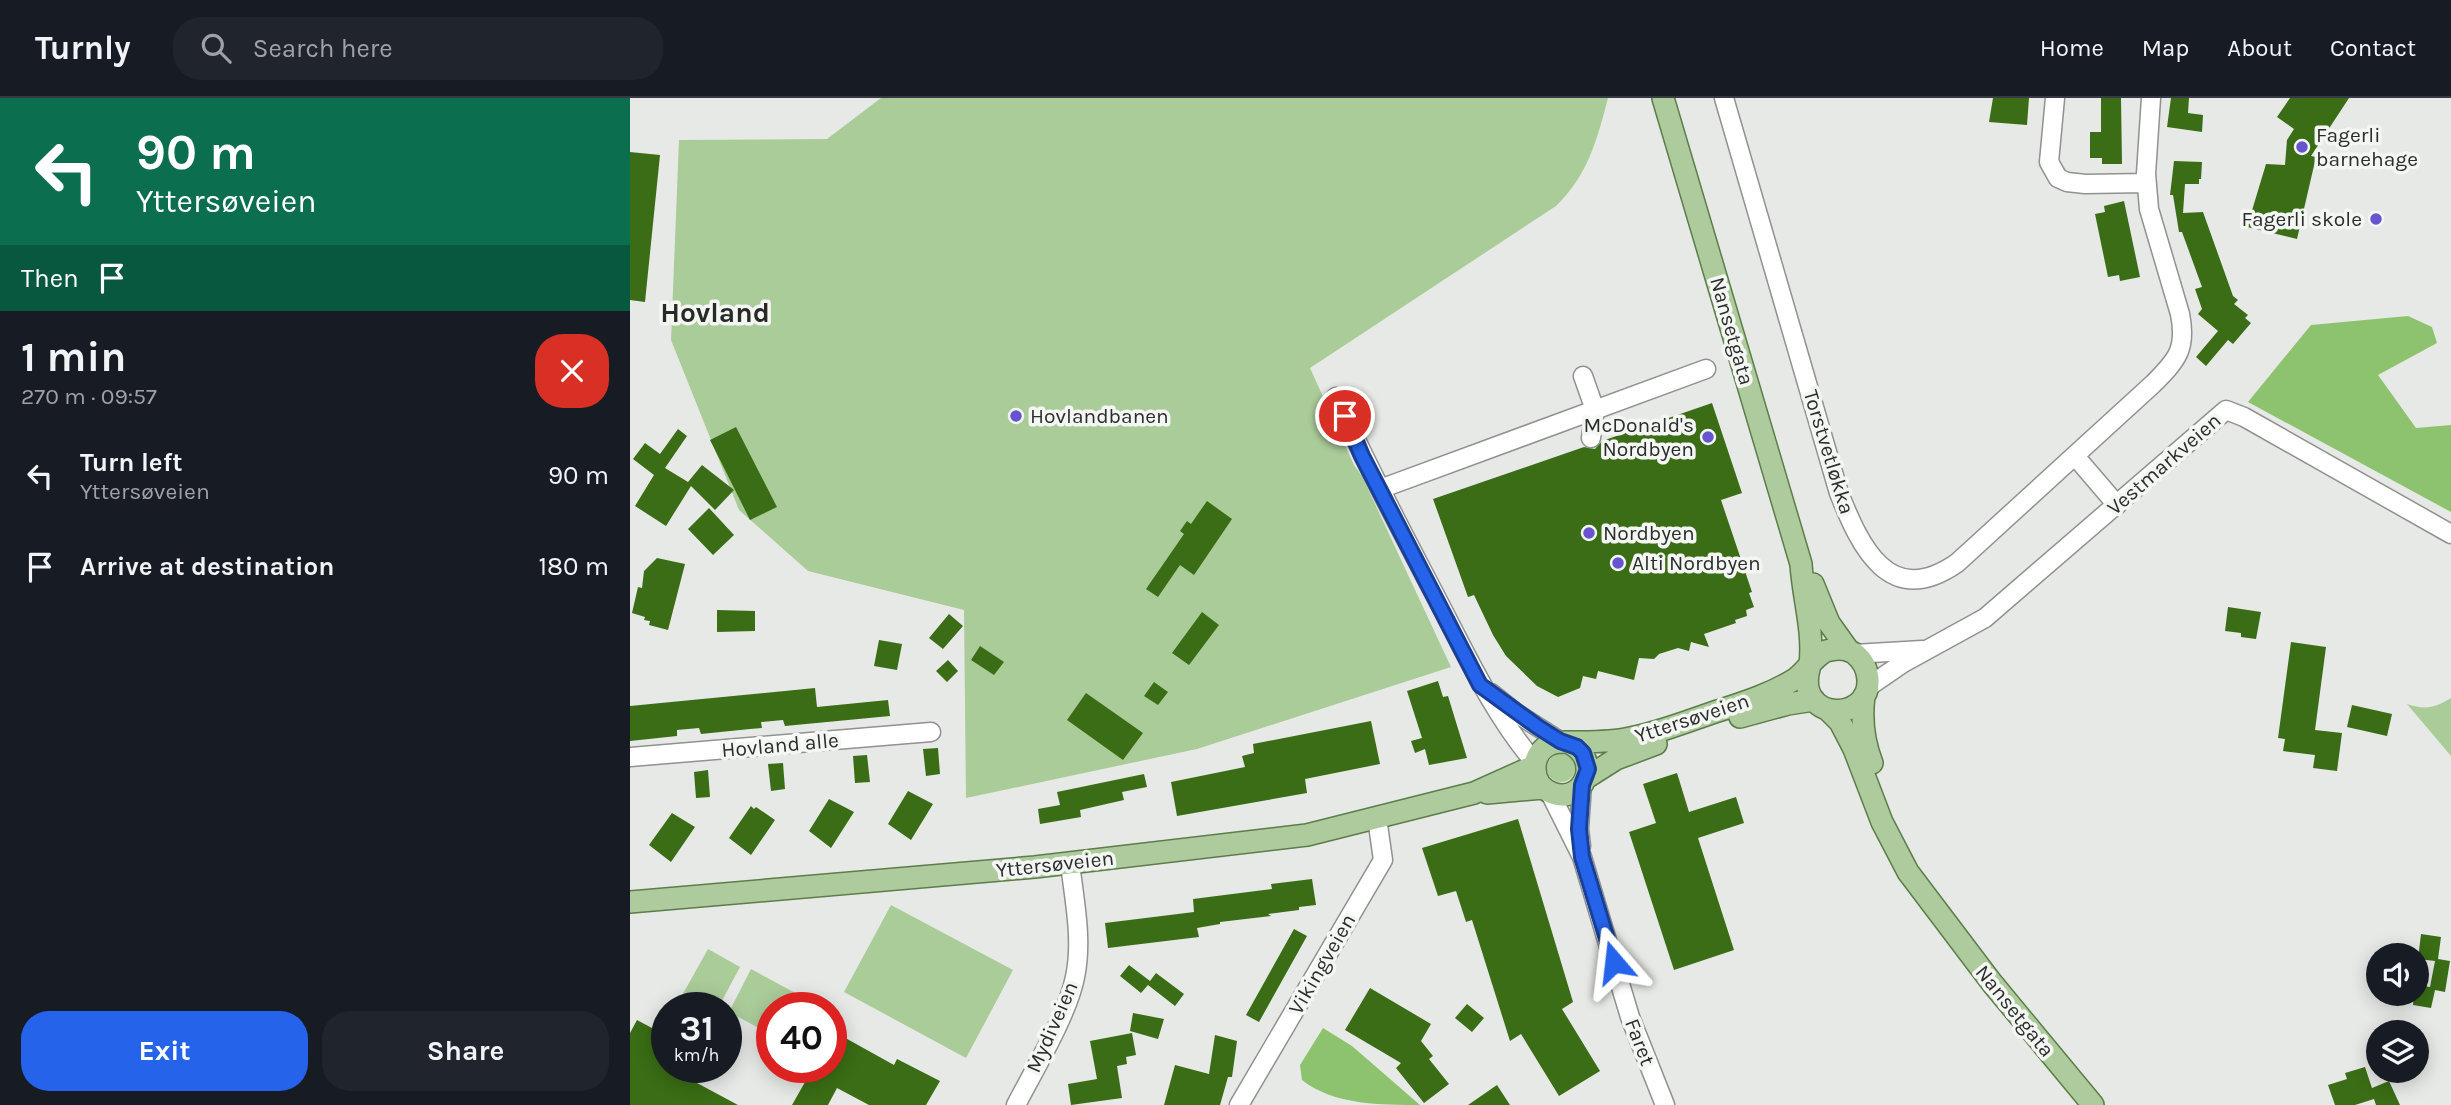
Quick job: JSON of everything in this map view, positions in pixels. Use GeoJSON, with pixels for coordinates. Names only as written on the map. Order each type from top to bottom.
{"type":"FeatureCollection","features":[{"type":"Feature","properties":{"kind":"main road","name":"Nansetgata"},"geometry":{"type":"LineString","coordinates":[[1663,98],[1801,564],[1811,621],[1810,667]]}},
{"type":"Feature","properties":{"kind":"main road","name":"Nansetgata"},"geometry":{"type":"LineString","coordinates":[[1801,564],[1811,579],[1829,623],[1852,652]]}},
{"type":"Feature","properties":{"kind":"main road"},"geometry":{"type":"LineString","coordinates":[[1837,649],[1852,652],[1866,668],[1866,691],[1850,709],[1834,711],[1820,705],[1806,685],[1810,667],[1820,655],[1828,651],[1837,649]]}},
{"type":"Feature","properties":{"kind":"main road","name":"Yttersøveien"},"geometry":{"type":"LineString","coordinates":[[1565,742],[1608,741],[1640,736],[1732,707],[1772,691],[1810,667]]}},
{"type":"Feature","properties":{"kind":"main road","name":"Nansetgata"},"geometry":{"type":"LineString","coordinates":[[1866,691],[1862,716],[1865,745],[1893,815],[1940,915]]}},
{"type":"Feature","properties":{"kind":"main road","name":"Nansetgata"},"geometry":{"type":"LineString","coordinates":[[1820,705],[1840,722],[1854,749],[1882,822],[1908,872],[1992,983],[2093,1105]]}},
{"type":"Feature","properties":{"kind":"main road","name":"Yttersøveien"},"geometry":{"type":"LineString","coordinates":[[1584,781],[1616,759],[1758,711],[1820,705]]}},
{"type":"Feature","properties":{"kind":"main road"},"geometry":{"type":"LineString","coordinates":[[1565,742],[1583,753],[1588,769],[1584,781],[1567,794],[1546,790],[1537,780],[1535,764],[1544,748],[1565,742]]}},
{"type":"Feature","properties":{"kind":"main road","name":"Yttersøveien"},"geometry":{"type":"LineString","coordinates":[[630,902],[1070,863],[1307,835],[1474,793],[1535,764]]}},
{"type":"Feature","properties":{"kind":"main road","name":"Yttersøveien"},"geometry":{"type":"LineString","coordinates":[[1474,793],[1546,790]]}},
{"type":"Feature","properties":{"kind":"street","name":"Torstvetløkka"},"geometry":{"type":"LineString","coordinates":[[1724,98],[1839,493],[1862,546],[1876,563],[1887,571],[1908,578],[1924,578],[1942,573],[1956,563],[2172,365],[2182,343],[2183,331],[2149,209],[2147,183],[2151,98]]}},
{"type":"Feature","properties":{"kind":"street"},"geometry":{"type":"LineString","coordinates":[[2055,98],[2049,162],[2058,178],[2085,184],[2147,183]]}},
{"type":"Feature","properties":{"kind":"street"},"geometry":{"type":"LineString","coordinates":[[1380,489],[1706,369]]}},
{"type":"Feature","properties":{"kind":"street"},"geometry":{"type":"LineString","coordinates":[[1583,376],[1595,410],[1591,438]]}},
{"type":"Feature","properties":{"kind":"street"},"geometry":{"type":"LineString","coordinates":[[1336,397],[1362,456],[1480,685],[1506,727],[1535,764]]}},
{"type":"Feature","properties":{"kind":"street","name":"Vestmarkveien"},"geometry":{"type":"LineString","coordinates":[[1866,691],[1903,663],[1933,649],[1985,618],[2226,410],[2244,417],[2451,534]]}},
{"type":"Feature","properties":{"kind":"street"},"geometry":{"type":"LineString","coordinates":[[2075,456],[2117,505]]}},
{"type":"Feature","properties":{"kind":"street","name":"Vestmarkveien"},"geometry":{"type":"LineString","coordinates":[[1852,652],[1933,649]]}},
{"type":"Feature","properties":{"kind":"street"},"geometry":{"type":"LineString","coordinates":[[1480,685],[1516,713],[1565,742]]}},
{"type":"Feature","properties":{"kind":"street","name":"Hovland alle"},"geometry":{"type":"LineString","coordinates":[[630,757],[930,732]]}},
{"type":"Feature","properties":{"kind":"street","name":"Faret"},"geometry":{"type":"LineString","coordinates":[[1584,781],[1579,829],[1582,857],[1630,1017],[1665,1105]]}},
{"type":"Feature","properties":{"kind":"street","name":"Faret"},"geometry":{"type":"LineString","coordinates":[[1546,790],[1582,857]]}},
{"type":"Feature","properties":{"kind":"street","name":"Vikingveien"},"geometry":{"type":"LineString","coordinates":[[1239,1105],[1383,860],[1377,818]]}},
{"type":"Feature","properties":{"kind":"street","name":"Mydiveien"},"geometry":{"type":"LineString","coordinates":[[1016,1105],[1058,1022],[1075,977],[1076,912],[1070,863]]}},
{"type":"Feature","properties":{"kind":"green space","name":"Hovlandbanen"},"geometry":{"type":"Polygon","coordinates":[[[881,98],[1608,98],[1584,169],[1556,206],[1310,368],[1451,667],[1197,749],[966,798],[964,610],[808,571],[739,510],[671,340],[679,140],[827,139],[881,98]]]}},
{"type":"Feature","properties":{"kind":"green space"},"geometry":{"type":"Polygon","coordinates":[[[2408,316],[2432,327],[2437,343],[2378,375],[2416,428],[2451,425],[2451,512],[2248,402],[2311,325],[2408,316]]]}},
{"type":"Feature","properties":{"kind":"green space"},"geometry":{"type":"Polygon","coordinates":[[[2451,698],[2451,756],[2407,704],[2430,707],[2451,698]]]}},
{"type":"Feature","properties":{"kind":"green space"},"geometry":{"type":"Polygon","coordinates":[[[1561,754],[1571,758],[1575,768],[1571,778],[1561,782],[1551,778],[1547,768],[1551,758],[1561,754]]]}},
{"type":"Feature","properties":{"kind":"green space"},"geometry":{"type":"Polygon","coordinates":[[[891,905],[1013,970],[966,1058],[844,992],[891,905]]]}},
{"type":"Feature","properties":{"kind":"green space"},"geometry":{"type":"Polygon","coordinates":[[[708,949],[740,967],[727,992],[684,992],[708,949]]]}},
{"type":"Feature","properties":{"kind":"green space"},"geometry":{"type":"Polygon","coordinates":[[[751,969],[793,992],[756,992],[756,1026],[742,1019],[742,992],[739,992],[751,969]]]}},
{"type":"Feature","properties":{"kind":"green space"},"geometry":{"type":"Polygon","coordinates":[[[1323,1028],[1352,1046],[1420,1105],[1374,1104],[1343,1099],[1314,1088],[1302,1080],[1300,1065],[1323,1028]]]}},
{"type":"Feature","properties":{"kind":"building"},"geometry":{"type":"Polygon","coordinates":[[[1993,98],[2029,98],[2027,125],[1989,122],[1993,98]]]}},
{"type":"Feature","properties":{"kind":"building"},"geometry":{"type":"Polygon","coordinates":[[[2101,98],[2121,98],[2122,164],[2102,164],[2102,158],[2090,158],[2090,132],[2101,132],[2101,98]]]}},
{"type":"Feature","properties":{"kind":"building"},"geometry":{"type":"Polygon","coordinates":[[[2171,98],[2189,98],[2188,113],[2203,115],[2202,132],[2167,127],[2171,98]]]}},
{"type":"Feature","properties":{"kind":"building"},"geometry":{"type":"Polygon","coordinates":[[[2290,98],[2349,98],[2311,156],[2316,157],[2297,239],[2247,227],[2266,164],[2285,165],[2287,140],[2294,129],[2277,117],[2290,98]]]}},
{"type":"Feature","properties":{"kind":"building"},"geometry":{"type":"Polygon","coordinates":[[[630,152],[660,155],[645,302],[630,300],[630,152]]]}},
{"type":"Feature","properties":{"kind":"building"},"geometry":{"type":"Polygon","coordinates":[[[2174,161],[2202,162],[2199,184],[2185,184],[2183,213],[2203,212],[2233,296],[2238,300],[2234,304],[2248,315],[2245,318],[2251,323],[2233,344],[2228,340],[2206,366],[2196,357],[2218,331],[2198,314],[2202,309],[2195,289],[2202,287],[2182,232],[2179,232],[2173,195],[2170,195],[2174,161]]]}},
{"type":"Feature","properties":{"kind":"building"},"geometry":{"type":"Polygon","coordinates":[[[2124,201],[2140,277],[2120,281],[2119,275],[2108,277],[2095,214],[2105,212],[2104,206],[2124,201]]]}},
{"type":"Feature","properties":{"kind":"building","name":"Nordbyen"},"geometry":{"type":"Polygon","coordinates":[[[1712,403],[1742,493],[1721,500],[1752,592],[1749,593],[1754,607],[1746,610],[1747,616],[1735,620],[1736,623],[1704,634],[1709,647],[1691,642],[1689,651],[1678,648],[1659,654],[1654,659],[1639,658],[1634,680],[1598,671],[1596,679],[1583,676],[1580,688],[1558,697],[1537,686],[1506,656],[1474,595],[1468,597],[1433,499],[1584,447],[1595,449],[1602,441],[1712,403]]]}},
{"type":"Feature","properties":{"kind":"building"},"geometry":{"type":"Polygon","coordinates":[[[736,427],[777,507],[750,520],[710,440],[736,427]]]}},
{"type":"Feature","properties":{"kind":"building"},"geometry":{"type":"Polygon","coordinates":[[[678,429],[687,436],[665,468],[688,482],[702,465],[734,490],[715,510],[691,486],[666,526],[635,506],[654,475],[633,459],[645,443],[660,454],[678,429]]]}},
{"type":"Feature","properties":{"kind":"building"},"geometry":{"type":"Polygon","coordinates":[[[1207,501],[1232,519],[1194,575],[1180,565],[1158,597],[1146,589],[1184,534],[1180,531],[1187,521],[1191,524],[1207,501]]]}},
{"type":"Feature","properties":{"kind":"building"},"geometry":{"type":"Polygon","coordinates":[[[709,508],[734,535],[713,555],[688,529],[709,508]]]}},
{"type":"Feature","properties":{"kind":"building"},"geometry":{"type":"Polygon","coordinates":[[[657,558],[685,564],[668,630],[649,625],[650,621],[644,620],[645,617],[632,613],[638,587],[642,588],[644,571],[657,558]]]}},
{"type":"Feature","properties":{"kind":"building"},"geometry":{"type":"Polygon","coordinates":[[[2228,607],[2261,612],[2256,639],[2225,631],[2228,607]]]}},
{"type":"Feature","properties":{"kind":"building"},"geometry":{"type":"Polygon","coordinates":[[[717,610],[755,611],[755,631],[717,632],[717,610]]]}},
{"type":"Feature","properties":{"kind":"building"},"geometry":{"type":"Polygon","coordinates":[[[1202,612],[1219,625],[1189,665],[1172,653],[1202,612]]]}},
{"type":"Feature","properties":{"kind":"building"},"geometry":{"type":"Polygon","coordinates":[[[949,614],[963,626],[943,649],[929,638],[949,614]]]}},
{"type":"Feature","properties":{"kind":"building"},"geometry":{"type":"Polygon","coordinates":[[[879,640],[902,644],[897,670],[874,666],[879,640]]]}},
{"type":"Feature","properties":{"kind":"building"},"geometry":{"type":"Polygon","coordinates":[[[2291,642],[2326,647],[2315,730],[2342,733],[2337,771],[2313,768],[2315,755],[2283,751],[2285,739],[2278,738],[2291,642]]]}},
{"type":"Feature","properties":{"kind":"building"},"geometry":{"type":"Polygon","coordinates":[[[980,646],[1004,662],[994,675],[971,660],[980,646]]]}},
{"type":"Feature","properties":{"kind":"building"},"geometry":{"type":"Polygon","coordinates":[[[948,660],[958,671],[947,682],[936,671],[948,660]]]}},
{"type":"Feature","properties":{"kind":"building"},"geometry":{"type":"Polygon","coordinates":[[[1438,681],[1443,697],[1448,696],[1467,758],[1429,765],[1425,749],[1415,753],[1411,741],[1422,738],[1407,691],[1438,681]]]}},
{"type":"Feature","properties":{"kind":"building"},"geometry":{"type":"Polygon","coordinates":[[[1154,682],[1168,692],[1158,705],[1144,696],[1154,682]]]}},
{"type":"Feature","properties":{"kind":"building"},"geometry":{"type":"Polygon","coordinates":[[[815,688],[817,707],[888,700],[890,716],[785,726],[783,720],[761,722],[762,728],[701,734],[699,728],[677,730],[677,736],[630,741],[630,706],[815,688]]]}},
{"type":"Feature","properties":{"kind":"building"},"geometry":{"type":"Polygon","coordinates":[[[1086,693],[1143,733],[1123,760],[1067,720],[1086,693]]]}},
{"type":"Feature","properties":{"kind":"building"},"geometry":{"type":"Polygon","coordinates":[[[2352,705],[2392,714],[2387,736],[2347,727],[2352,705]]]}},
{"type":"Feature","properties":{"kind":"building"},"geometry":{"type":"Polygon","coordinates":[[[1371,721],[1380,764],[1305,779],[1307,793],[1177,816],[1171,782],[1245,767],[1242,756],[1254,753],[1253,744],[1371,721]]]}},
{"type":"Feature","properties":{"kind":"building"},"geometry":{"type":"Polygon","coordinates":[[[938,748],[940,774],[926,776],[923,749],[938,748]]]}},
{"type":"Feature","properties":{"kind":"building"},"geometry":{"type":"Polygon","coordinates":[[[867,755],[870,782],[855,783],[853,756],[867,755]]]}},
{"type":"Feature","properties":{"kind":"building"},"geometry":{"type":"Polygon","coordinates":[[[783,763],[785,789],[771,791],[768,764],[783,763]]]}},
{"type":"Feature","properties":{"kind":"building"},"geometry":{"type":"Polygon","coordinates":[[[708,770],[710,797],[696,798],[694,772],[708,770]]]}},
{"type":"Feature","properties":{"kind":"building"},"geometry":{"type":"Polygon","coordinates":[[[1677,773],[1689,812],[1736,797],[1744,823],[1698,838],[1734,950],[1674,970],[1629,832],[1656,823],[1643,784],[1677,773]]]}},
{"type":"Feature","properties":{"kind":"building"},"geometry":{"type":"Polygon","coordinates":[[[1144,774],[1147,787],[1122,792],[1124,800],[1080,810],[1081,817],[1040,824],[1038,809],[1060,805],[1057,792],[1144,774]]]}},
{"type":"Feature","properties":{"kind":"building"},"geometry":{"type":"Polygon","coordinates":[[[908,791],[933,804],[911,840],[888,824],[908,791]]]}},
{"type":"Feature","properties":{"kind":"building"},"geometry":{"type":"Polygon","coordinates":[[[829,799],[854,812],[831,848],[809,831],[829,799]]]}},
{"type":"Feature","properties":{"kind":"building"},"geometry":{"type":"Polygon","coordinates":[[[751,806],[775,820],[751,855],[729,838],[751,806]]]}},
{"type":"Feature","properties":{"kind":"building"},"geometry":{"type":"Polygon","coordinates":[[[672,813],[695,827],[671,862],[649,845],[672,813]]]}},
{"type":"Feature","properties":{"kind":"building"},"geometry":{"type":"Polygon","coordinates":[[[1518,819],[1573,1002],[1562,1009],[1600,1071],[1559,1096],[1521,1034],[1510,1041],[1472,920],[1466,922],[1456,891],[1438,896],[1422,848],[1518,819]]]}},
{"type":"Feature","properties":{"kind":"building"},"geometry":{"type":"Polygon","coordinates":[[[1312,879],[1316,905],[1268,914],[1271,916],[1220,922],[1197,928],[1199,937],[1108,948],[1105,923],[1194,912],[1193,899],[1272,889],[1271,884],[1312,879]]]}},
{"type":"Feature","properties":{"kind":"building"},"geometry":{"type":"Polygon","coordinates":[[[1294,929],[1307,936],[1259,1022],[1246,1015],[1294,929]]]}},
{"type":"Feature","properties":{"kind":"building"},"geometry":{"type":"Polygon","coordinates":[[[2421,934],[2441,937],[2438,959],[2450,961],[2445,992],[2435,990],[2431,1008],[2419,1006],[2429,1006],[2429,987],[2435,961],[2429,960],[2429,943],[2420,943],[2421,934]]]}},
{"type":"Feature","properties":{"kind":"building"},"geometry":{"type":"Polygon","coordinates":[[[1129,965],[1150,981],[1156,973],[1184,994],[1175,1006],[1148,985],[1141,993],[1120,976],[1129,965]]]}},
{"type":"Feature","properties":{"kind":"building"},"geometry":{"type":"Polygon","coordinates":[[[1370,988],[1431,1024],[1421,1041],[1433,1056],[1429,1059],[1449,1084],[1424,1103],[1396,1068],[1401,1063],[1345,1030],[1370,988]]]}},
{"type":"Feature","properties":{"kind":"building"},"geometry":{"type":"Polygon","coordinates":[[[1467,1004],[1484,1018],[1472,1032],[1455,1018],[1467,1004]]]}},
{"type":"Feature","properties":{"kind":"building"},"geometry":{"type":"Polygon","coordinates":[[[1133,1013],[1164,1019],[1158,1039],[1130,1031],[1133,1013]]]}},
{"type":"Feature","properties":{"kind":"building"},"geometry":{"type":"Polygon","coordinates":[[[637,1020],[651,1027],[651,1083],[697,1083],[738,1105],[630,1105],[630,1033],[637,1020]]]}},
{"type":"Feature","properties":{"kind":"building"},"geometry":{"type":"Polygon","coordinates":[[[1132,1033],[1136,1055],[1126,1057],[1127,1064],[1117,1066],[1122,1098],[1071,1105],[1068,1084],[1097,1079],[1090,1041],[1132,1033]]]}},
{"type":"Feature","properties":{"kind":"building"},"geometry":{"type":"Polygon","coordinates":[[[1215,1035],[1237,1041],[1232,1077],[1228,1077],[1220,1105],[1164,1105],[1175,1065],[1209,1074],[1215,1035]]]}},
{"type":"Feature","properties":{"kind":"building"},"geometry":{"type":"Polygon","coordinates":[[[847,1039],[894,1065],[897,1059],[940,1081],[926,1105],[869,1105],[837,1088],[828,1105],[792,1105],[804,1083],[847,1083],[847,1039]]]}},
{"type":"Feature","properties":{"kind":"building"},"geometry":{"type":"Polygon","coordinates":[[[2365,1067],[2366,1083],[2370,1083],[2372,1088],[2390,1083],[2400,1105],[2376,1105],[2374,1099],[2355,1105],[2335,1105],[2328,1085],[2347,1079],[2345,1073],[2365,1067]]]}},
{"type":"Feature","properties":{"kind":"building"},"geometry":{"type":"Polygon","coordinates":[[[1497,1085],[1510,1105],[1468,1105],[1497,1085]]]}},
{"type":"Feature","properties":{"kind":"place","name":"Fagerli barnehage"},"geometry":{"type":"Point","coordinates":[2302,147]}},
{"type":"Feature","properties":{"kind":"place","name":"Fagerli skole"},"geometry":{"type":"Point","coordinates":[2376,219]}},
{"type":"Feature","properties":{"kind":"place","name":"Hovlandbanen"},"geometry":{"type":"Point","coordinates":[1016,416]}},
{"type":"Feature","properties":{"kind":"place","name":"McDonald's Nordbyen"},"geometry":{"type":"Point","coordinates":[1708,437]}},
{"type":"Feature","properties":{"kind":"place","name":"Nordbyen"},"geometry":{"type":"Point","coordinates":[1589,533]}},
{"type":"Feature","properties":{"kind":"place","name":"Alti Nordbyen"},"geometry":{"type":"Point","coordinates":[1618,563]}},
{"type":"Feature","properties":{"kind":"district","name":"Hovland"},"geometry":{"type":"Point","coordinates":[715,312]}},
{"type":"Feature","properties":{"kind":"route"},"geometry":{"type":"LineString","coordinates":[[1345,416],[1362,456],[1480,685],[1516,713],[1583,753],[1588,769],[1582,785],[1579,829],[1582,857],[1614,962]]}}]}
